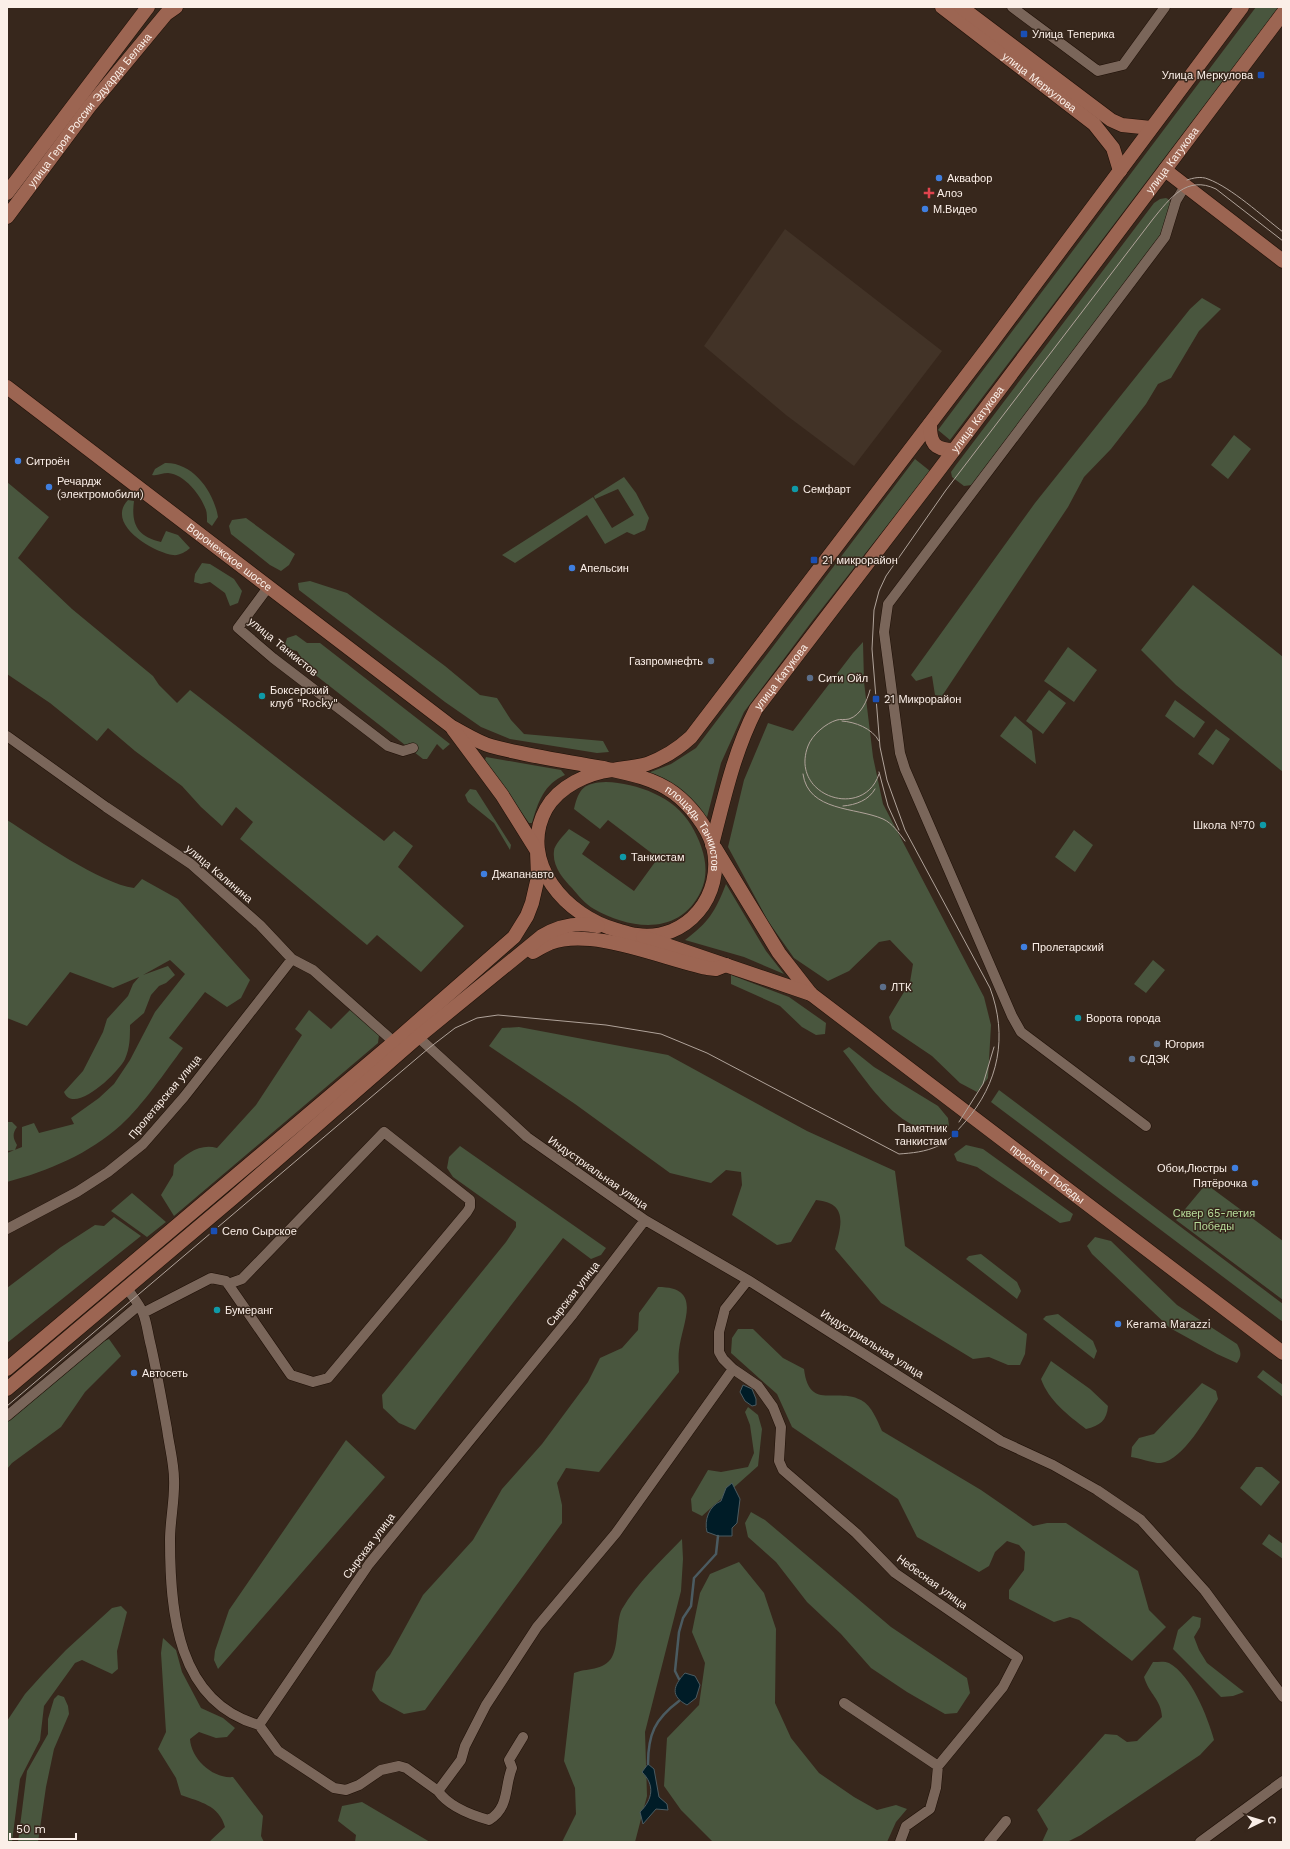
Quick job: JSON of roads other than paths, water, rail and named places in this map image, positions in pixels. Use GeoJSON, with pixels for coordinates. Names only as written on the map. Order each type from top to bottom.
{"type":"FeatureCollection","features":[{"type":"Feature","properties":{"kind":"main road","name":"улица Героя России Эдуарда Белана"},"geometry":{"type":"LineString","coordinates":[[7,193],[148,7]]}},
{"type":"Feature","properties":{"kind":"main road","name":"улица Героя России Эдуарда Белана"},"geometry":{"type":"LineString","coordinates":[[7,217],[89,107],[166,14],[176,7]]}},
{"type":"Feature","properties":{"kind":"main road","name":"улица Меркулова"},"geometry":{"type":"LineString","coordinates":[[942,7],[1094,124],[1113,148],[1120,171]]}},
{"type":"Feature","properties":{"kind":"main road","name":"улица Меркулова"},"geometry":{"type":"LineString","coordinates":[[961,7],[1111,120],[1122,125],[1152,128]]}},
{"type":"Feature","properties":{"kind":"main road"},"geometry":{"type":"LineString","coordinates":[[452,727],[489,746],[610,770],[634,767],[662,758],[678,748],[691,737],[930,424],[1242,7]]}},
{"type":"Feature","properties":{"kind":"main road","name":"улица Катукова"},"geometry":{"type":"LineString","coordinates":[[712,844],[723,797],[738,749],[756,709],[954,450],[1283,13]]}},
{"type":"Feature","properties":{"kind":"main road"},"geometry":{"type":"LineString","coordinates":[[1165,170],[1283,261]]}},
{"type":"Feature","properties":{"kind":"main road","name":"Воронежское шоссе"},"geometry":{"type":"LineString","coordinates":[[7,388],[269,586],[452,727]]}},
{"type":"Feature","properties":{"kind":"main road"},"geometry":{"type":"LineString","coordinates":[[930,424],[930,435],[934,445],[943,450],[954,450]]}},
{"type":"Feature","properties":{"kind":"main road"},"geometry":{"type":"LineString","coordinates":[[7,1369],[394,1042],[514,937],[527,916],[532,903],[538,876],[537,851],[502,794],[452,727]]}},
{"type":"Feature","properties":{"kind":"main road","name":"площадь Танкистов"},"geometry":{"type":"LineString","coordinates":[[610,770],[638,776],[672,791],[690,808],[712,844],[714,868],[707,898],[701,911],[688,923],[674,930],[658,934],[637,935],[611,928],[577,911],[563,900],[544,872],[537,851],[538,834],[541,822],[554,798],[565,788],[577,781],[610,770]]}},
{"type":"Feature","properties":{"kind":"main road"},"geometry":{"type":"LineString","coordinates":[[712,844],[779,953],[811,994]]}},
{"type":"Feature","properties":{"kind":"main road"},"geometry":{"type":"LineString","coordinates":[[7,1389],[127,1288],[418,1037],[542,936],[559,927],[580,923],[611,928]]}},
{"type":"Feature","properties":{"kind":"main road"},"geometry":{"type":"LineString","coordinates":[[637,935],[811,994]]}},
{"type":"Feature","properties":{"kind":"main road"},"geometry":{"type":"LineString","coordinates":[[486,983],[491,984],[496,982],[534,952],[549,943],[564,939],[590,939],[638,949],[706,968],[716,969],[726,965]]}},
{"type":"Feature","properties":{"kind":"main road","name":"проспект Победы"},"geometry":{"type":"LineString","coordinates":[[811,994],[1283,1353]]}},
{"type":"Feature","properties":{"kind":"street"},"geometry":{"type":"LineString","coordinates":[[1012,7],[1098,71],[1123,65],[1165,7]]}},
{"type":"Feature","properties":{"kind":"street"},"geometry":{"type":"LineString","coordinates":[[1146,1126],[1021,1032],[1012,1016],[905,770],[900,753],[884,632],[888,604],[1165,237],[1176,201],[1185,186]]}},
{"type":"Feature","properties":{"kind":"street","name":"улица Танкистов"},"geometry":{"type":"LineString","coordinates":[[269,586],[238,628],[274,658],[388,746],[403,751],[413,748]]}},
{"type":"Feature","properties":{"kind":"street","name":"улица Калинина"},"geometry":{"type":"LineString","coordinates":[[7,736],[106,807],[191,864],[260,925],[292,959],[312,970],[394,1042]]}},
{"type":"Feature","properties":{"kind":"street","name":"Пролетарская улица"},"geometry":{"type":"LineString","coordinates":[[7,1229],[78,1192],[108,1172],[143,1144],[184,1097],[292,959]]}},
{"type":"Feature","properties":{"kind":"street","name":"Индустриальная улица"},"geometry":{"type":"LineString","coordinates":[[418,1037],[527,1138],[645,1220],[748,1280],[1001,1441],[1053,1465],[1098,1490],[1141,1520],[1206,1591],[1283,1697]]}},
{"type":"Feature","properties":{"kind":"street"},"geometry":{"type":"LineString","coordinates":[[7,1416],[140,1309],[211,1278],[226,1280],[228,1284],[291,1375],[313,1382],[328,1378],[467,1212],[470,1207],[470,1200],[384,1132],[242,1278],[228,1284]]}},
{"type":"Feature","properties":{"kind":"street","name":"Сырская улица"},"geometry":{"type":"LineString","coordinates":[[259,1725],[369,1564],[573,1314],[645,1220]]}},
{"type":"Feature","properties":{"kind":"street","name":"Небесная улица"},"geometry":{"type":"LineString","coordinates":[[748,1280],[725,1309],[719,1332],[720,1352],[722,1360],[758,1386],[772,1407],[781,1427],[779,1461],[783,1470],[856,1533],[895,1573],[1018,1658],[1003,1687],[938,1766]]}},
{"type":"Feature","properties":{"kind":"street"},"geometry":{"type":"LineString","coordinates":[[127,1288],[140,1309],[160,1383],[174,1479],[170,1538],[171,1571],[172,1595],[180,1641],[189,1665],[216,1703],[242,1720],[259,1725],[278,1751],[334,1788],[346,1790],[359,1785],[381,1770],[399,1766],[406,1768],[438,1791],[443,1799],[477,1816],[489,1820],[497,1815],[507,1792],[508,1778],[512,1768],[509,1760],[523,1737]]}},
{"type":"Feature","properties":{"kind":"street"},"geometry":{"type":"LineString","coordinates":[[438,1791],[461,1760],[465,1746],[486,1705],[537,1627],[616,1533],[733,1369]]}},
{"type":"Feature","properties":{"kind":"street"},"geometry":{"type":"LineString","coordinates":[[844,1703],[938,1766],[936,1788],[930,1809],[906,1826],[900,1842]]}},
{"type":"Feature","properties":{"kind":"street"},"geometry":{"type":"LineString","coordinates":[[1200,1842],[1283,1781]]}},
{"type":"Feature","properties":{"kind":"street"},"geometry":{"type":"LineString","coordinates":[[989,1842],[1006,1822]]}},
{"type":"Feature","properties":{"kind":"water"},"geometry":{"type":"Polygon","coordinates":[[[743,1385],[752,1389],[756,1399],[756,1405],[752,1406],[745,1401],[740,1392],[743,1385]]]}},
{"type":"Feature","properties":{"kind":"water"},"geometry":{"type":"Polygon","coordinates":[[[732,1483],[740,1499],[737,1523],[732,1528],[732,1536],[718,1536],[707,1532],[706,1523],[708,1514],[713,1506],[721,1501],[726,1488],[732,1483]]]}},
{"type":"Feature","properties":{"kind":"water"},"geometry":{"type":"Polygon","coordinates":[[[685,1673],[695,1676],[700,1685],[696,1698],[687,1705],[678,1698],[675,1690],[678,1682],[685,1673]]]}},
{"type":"Feature","properties":{"kind":"water"},"geometry":{"type":"Polygon","coordinates":[[[648,1764],[654,1769],[659,1797],[667,1804],[668,1810],[656,1809],[643,1824],[640,1812],[648,1802],[651,1787],[642,1772],[648,1764]]]}},
{"type":"Feature","properties":{"kind":"waterway"},"geometry":{"type":"LineString","coordinates":[[679,1679],[675,1671],[679,1632],[683,1618],[691,1606],[694,1578],[716,1554],[718,1536]]}},
{"type":"Feature","properties":{"kind":"waterway"},"geometry":{"type":"LineString","coordinates":[[648,1764],[649,1744],[654,1728],[664,1714],[679,1701]]}},
{"type":"Feature","properties":{"kind":"tram line"},"geometry":{"type":"LineString","coordinates":[[1187,180],[1203,178],[1217,183],[1247,203],[1283,232]]}},
{"type":"Feature","properties":{"kind":"tram line"},"geometry":{"type":"LineString","coordinates":[[7,1406],[429,1048],[455,1028],[477,1018],[498,1015],[606,1025],[661,1034],[707,1053],[899,1154],[928,1150],[949,1139],[977,1107],[993,1075],[999,1041],[998,1024],[990,988],[905,830],[887,780],[880,747],[872,649],[874,610],[879,591],[886,576],[946,490],[1166,203],[1180,191],[1188,187],[1206,185],[1216,189],[1283,241]]}},
{"type":"Feature","properties":{"kind":"tram line"},"geometry":{"type":"LineString","coordinates":[[870,690],[865,703],[857,714],[849,719],[833,722],[816,734],[808,746],[805,763],[809,778],[818,789],[831,796],[845,799],[859,796],[871,788],[879,774]]}},
{"type":"Feature","properties":{"kind":"tram line"},"geometry":{"type":"LineString","coordinates":[[842,721],[863,726],[876,736],[879,741]]}},
{"type":"Feature","properties":{"kind":"tram line"},"geometry":{"type":"LineString","coordinates":[[879,772],[888,806],[899,830]]}},
{"type":"Feature","properties":{"kind":"tram line"},"geometry":{"type":"LineString","coordinates":[[803,774],[807,786],[814,795],[823,802],[883,819],[892,826],[905,841]]}},
{"type":"Feature","properties":{"kind":"tram line"},"geometry":{"type":"LineString","coordinates":[[843,806],[866,799],[875,789]]}},
{"type":"Feature","properties":{"kind":"tram line"},"geometry":{"type":"LineString","coordinates":[[959,1122],[983,1084],[994,1047]]}},
{"type":"Feature","properties":{"kind":"place","name":"Улица Теперика"},"geometry":{"type":"Point","coordinates":[1024,34]}},
{"type":"Feature","properties":{"kind":"place","name":"Улица Меркулова"},"geometry":{"type":"Point","coordinates":[1261,75]}},
{"type":"Feature","properties":{"kind":"place","name":"Аквафор"},"geometry":{"type":"Point","coordinates":[939,178]}},
{"type":"Feature","properties":{"kind":"place","name":"Алоэ"},"geometry":{"type":"Point","coordinates":[929,193]}},
{"type":"Feature","properties":{"kind":"place","name":"М.Видео"},"geometry":{"type":"Point","coordinates":[925,209]}},
{"type":"Feature","properties":{"kind":"place","name":"Ситроён"},"geometry":{"type":"Point","coordinates":[18,461]}},
{"type":"Feature","properties":{"kind":"place","name":"Речардж (электромобили)"},"geometry":{"type":"Point","coordinates":[49,487]}},
{"type":"Feature","properties":{"kind":"place","name":"Семфарт"},"geometry":{"type":"Point","coordinates":[795,489]}},
{"type":"Feature","properties":{"kind":"place","name":"21 микрорайон"},"geometry":{"type":"Point","coordinates":[814,560]}},
{"type":"Feature","properties":{"kind":"place","name":"Апельсин"},"geometry":{"type":"Point","coordinates":[572,568]}},
{"type":"Feature","properties":{"kind":"place","name":"Газпромнефть"},"geometry":{"type":"Point","coordinates":[711,661]}},
{"type":"Feature","properties":{"kind":"place","name":"Сити Ойл"},"geometry":{"type":"Point","coordinates":[810,678]}},
{"type":"Feature","properties":{"kind":"place","name":"Боксерский клуб \"Rocky\""},"geometry":{"type":"Point","coordinates":[262,696]}},
{"type":"Feature","properties":{"kind":"place","name":"21 Микрорайон"},"geometry":{"type":"Point","coordinates":[876,699]}},
{"type":"Feature","properties":{"kind":"place","name":"Школа №70"},"geometry":{"type":"Point","coordinates":[1263,825]}},
{"type":"Feature","properties":{"kind":"place","name":"Танкистам"},"geometry":{"type":"Point","coordinates":[623,857]}},
{"type":"Feature","properties":{"kind":"place","name":"Джапанавто"},"geometry":{"type":"Point","coordinates":[484,874]}},
{"type":"Feature","properties":{"kind":"place","name":"Пролетарский"},"geometry":{"type":"Point","coordinates":[1024,947]}},
{"type":"Feature","properties":{"kind":"place","name":"ЛТК"},"geometry":{"type":"Point","coordinates":[883,987]}},
{"type":"Feature","properties":{"kind":"place","name":"Ворота города"},"geometry":{"type":"Point","coordinates":[1078,1018]}},
{"type":"Feature","properties":{"kind":"place","name":"Югория"},"geometry":{"type":"Point","coordinates":[1157,1044]}},
{"type":"Feature","properties":{"kind":"place","name":"СДЭК"},"geometry":{"type":"Point","coordinates":[1132,1059]}},
{"type":"Feature","properties":{"kind":"place","name":"Памятник танкистам"},"geometry":{"type":"Point","coordinates":[955,1134]}},
{"type":"Feature","properties":{"kind":"place","name":"Обои,Люстры"},"geometry":{"type":"Point","coordinates":[1235,1168]}},
{"type":"Feature","properties":{"kind":"place","name":"Пятёрочка"},"geometry":{"type":"Point","coordinates":[1255,1183]}},
{"type":"Feature","properties":{"kind":"place","name":"Село Сырское"},"geometry":{"type":"Point","coordinates":[214,1231]}},
{"type":"Feature","properties":{"kind":"place","name":"Бумеранг"},"geometry":{"type":"Point","coordinates":[217,1310]}},
{"type":"Feature","properties":{"kind":"place","name":"Kerama Marazzi"},"geometry":{"type":"Point","coordinates":[1118,1324]}},
{"type":"Feature","properties":{"kind":"place","name":"Автосеть"},"geometry":{"type":"Point","coordinates":[134,1373]}},
{"type":"Feature","properties":{"kind":"park label","name":"Сквер 65-летия Победы"},"geometry":{"type":"Point","coordinates":[1214,1219]}}]}
